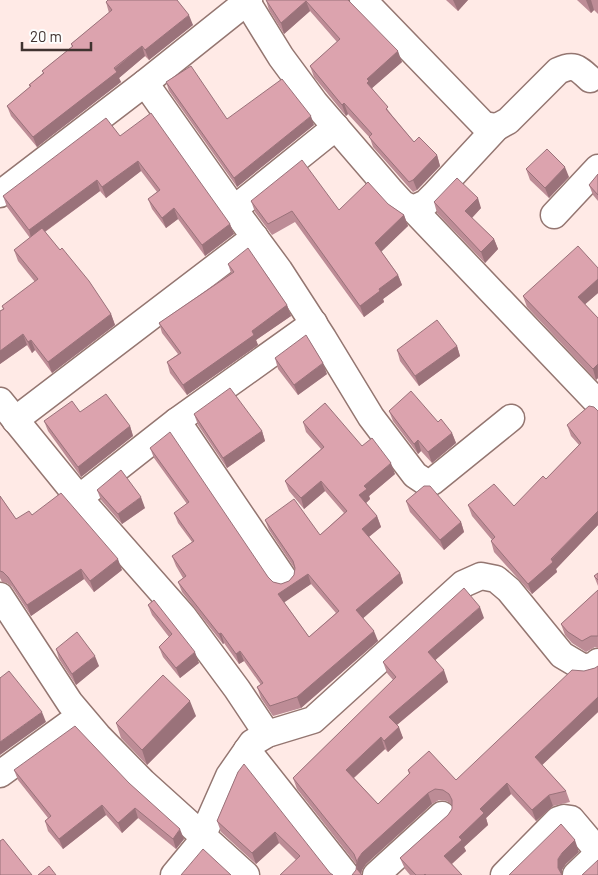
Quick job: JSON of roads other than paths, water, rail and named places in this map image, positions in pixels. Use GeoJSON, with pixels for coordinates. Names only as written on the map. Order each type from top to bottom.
{"type":"FeatureCollection","features":[{"type":"Feature","properties":{"kind":"street"},"geometry":{"type":"LineString","coordinates":[[363,0],[484,125],[497,127]]}},
{"type":"Feature","properties":{"kind":"street"},"geometry":{"type":"LineString","coordinates":[[0,194],[248,1],[281,57],[298,81],[390,190],[403,204],[413,209],[595,394]]}},
{"type":"Feature","properties":{"kind":"street"},"geometry":{"type":"LineString","coordinates":[[413,209],[426,203],[497,127],[508,122],[558,70],[567,66],[578,68],[590,79]]}},
{"type":"Feature","properties":{"kind":"street"},"geometry":{"type":"LineString","coordinates":[[145,83],[279,270],[371,417],[415,475],[432,482],[511,418]]}},
{"type":"Feature","properties":{"kind":"street"},"geometry":{"type":"LineString","coordinates":[[234,209],[336,127]]}},
{"type":"Feature","properties":{"kind":"street"},"geometry":{"type":"LineString","coordinates":[[554,215],[598,168]]}},
{"type":"Feature","properties":{"kind":"street"},"geometry":{"type":"LineString","coordinates":[[254,237],[5,411],[183,616],[237,689],[267,734]]}},
{"type":"Feature","properties":{"kind":"street"},"geometry":{"type":"LineString","coordinates":[[79,498],[178,422],[314,324]]}},
{"type":"Feature","properties":{"kind":"street"},"geometry":{"type":"LineString","coordinates":[[178,422],[284,580]]}},
{"type":"Feature","properties":{"kind":"street"},"geometry":{"type":"LineString","coordinates":[[174,875],[198,846],[229,776],[252,743],[267,734],[313,720],[463,584],[481,576],[496,579],[509,590],[562,655],[584,668],[598,662]]}},
{"type":"Feature","properties":{"kind":"street"},"geometry":{"type":"LineString","coordinates":[[0,596],[80,716],[143,782],[246,875]]}},
{"type":"Feature","properties":{"kind":"street"},"geometry":{"type":"LineString","coordinates":[[0,774],[80,716]]}},
{"type":"Feature","properties":{"kind":"street"},"geometry":{"type":"LineString","coordinates":[[246,750],[346,875]]}},
{"type":"Feature","properties":{"kind":"street"},"geometry":{"type":"LineString","coordinates":[[376,875],[442,815]]}},
{"type":"Feature","properties":{"kind":"street"},"geometry":{"type":"LineString","coordinates":[[504,875],[558,820],[564,818],[570,819],[598,852],[576,875]]}}]}
